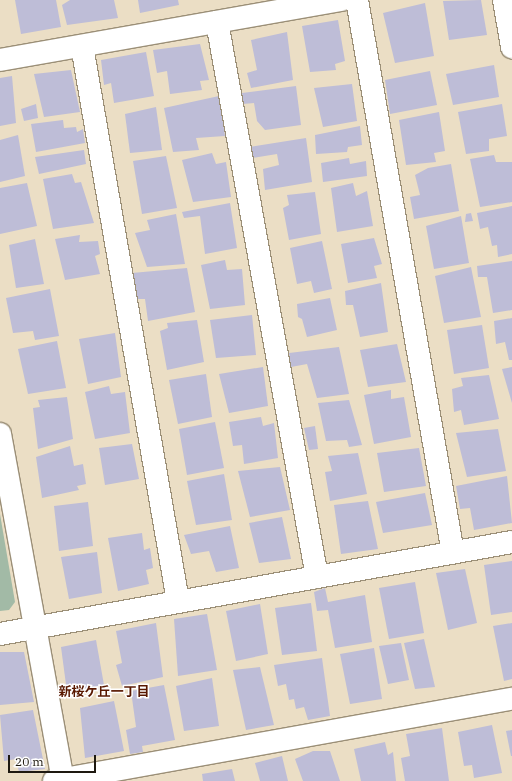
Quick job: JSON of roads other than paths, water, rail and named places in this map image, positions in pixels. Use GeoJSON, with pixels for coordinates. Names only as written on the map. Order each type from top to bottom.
{"type":"FeatureCollection","features":[{"type":"Feature","properties":{"kind":"street"},"geometry":{"type":"LineString","coordinates":[[0,60],[342,0]]}},
{"type":"Feature","properties":{"kind":"street"},"geometry":{"type":"LineString","coordinates":[[357,0],[453,553]]}},
{"type":"Feature","properties":{"kind":"street"},"geometry":{"type":"LineString","coordinates":[[504,0],[512,48]]}},
{"type":"Feature","properties":{"kind":"street"},"geometry":{"type":"LineString","coordinates":[[217,22],[317,577]]}},
{"type":"Feature","properties":{"kind":"street"},"geometry":{"type":"LineString","coordinates":[[82,46],[178,601]]}},
{"type":"Feature","properties":{"kind":"street"},"geometry":{"type":"LineString","coordinates":[[0,434],[36,628],[60,780],[512,699]]}},
{"type":"Feature","properties":{"kind":"street"},"geometry":{"type":"LineString","coordinates":[[0,634],[512,542]]}},
{"type":"Feature","properties":{"kind":"district","name":"新桜ケ丘一丁目"},"geometry":{"type":"Point","coordinates":[104,692]}}]}
